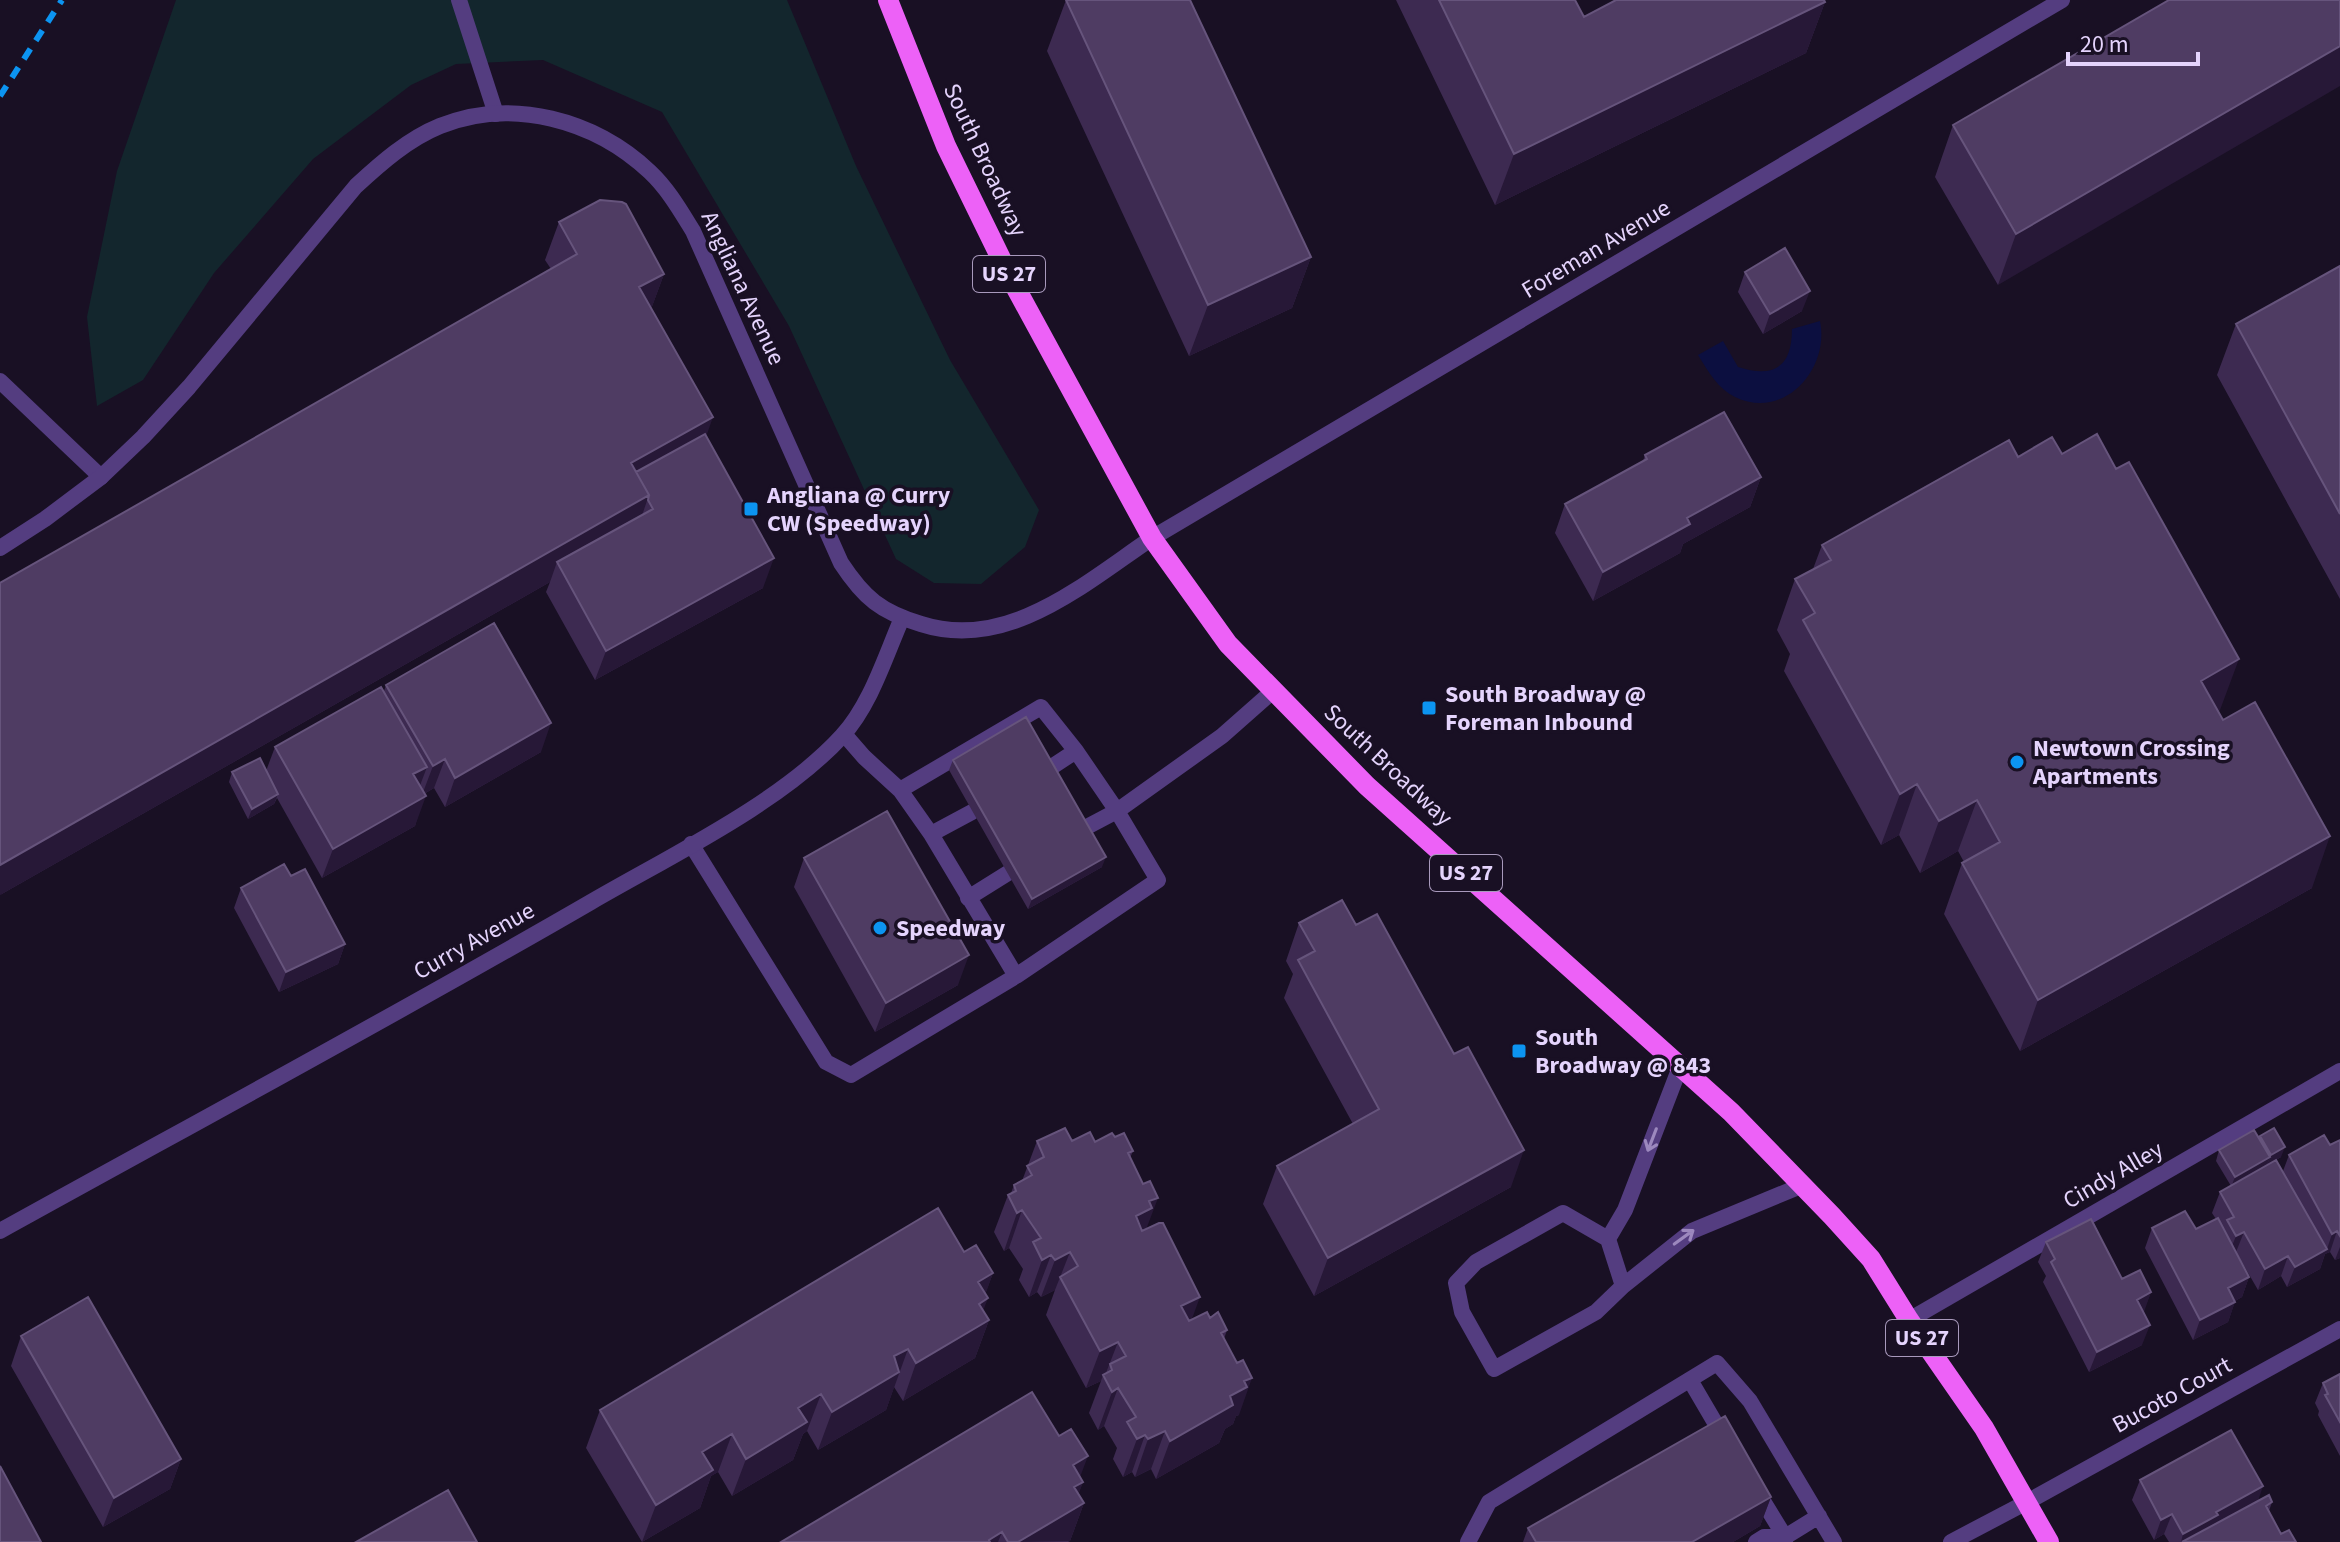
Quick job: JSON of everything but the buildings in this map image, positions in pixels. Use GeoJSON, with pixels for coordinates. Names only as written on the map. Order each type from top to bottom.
{"type":"FeatureCollection","features":[{"type":"Feature","properties":{"kind":"main road","name":"South Broadway"},"geometry":{"type":"LineString","coordinates":[[888,0],[946,146],[998,252],[1152,538],[1228,644],[1367,786],[1731,1112],[1871,1259],[1984,1428],[2049,1542]]}},
{"type":"Feature","properties":{"kind":"street"},"geometry":{"type":"LineString","coordinates":[[459,0],[496,114]]}},
{"type":"Feature","properties":{"kind":"street","name":"Foreman Avenue"},"geometry":{"type":"LineString","coordinates":[[1152,538],[2062,0]]}},
{"type":"Feature","properties":{"kind":"street","name":"Angliana Avenue"},"geometry":{"type":"LineString","coordinates":[[0,548],[101,477],[143,437],[189,387],[356,186],[386,158],[438,127],[472,115],[515,112],[559,120],[597,134],[626,152],[673,197],[693,231],[841,563],[857,587],[877,606],[928,627],[986,630],[1026,617],[1064,598],[1152,538]]}},
{"type":"Feature","properties":{"kind":"street"},"geometry":{"type":"LineString","coordinates":[[0,381],[101,477]]}},
{"type":"Feature","properties":{"kind":"street","name":"Curry Avenue"},"geometry":{"type":"LineString","coordinates":[[0,1231],[471,971],[750,809],[817,760],[844,734],[865,702],[902,618]]}},
{"type":"Feature","properties":{"kind":"street"},"geometry":{"type":"LineString","coordinates":[[1081,830],[1117,811],[1222,736],[1273,691]]}},
{"type":"Feature","properties":{"kind":"street"},"geometry":{"type":"LineString","coordinates":[[691,844],[826,1062],[851,1075],[1016,976],[1158,880],[1117,811],[1041,707],[900,790]]}},
{"type":"Feature","properties":{"kind":"street"},"geometry":{"type":"LineString","coordinates":[[844,734],[900,790],[931,834],[1016,976]]}},
{"type":"Feature","properties":{"kind":"street"},"geometry":{"type":"LineString","coordinates":[[1047,770],[1076,751]]}},
{"type":"Feature","properties":{"kind":"street"},"geometry":{"type":"LineString","coordinates":[[931,834],[972,812]]}},
{"type":"Feature","properties":{"kind":"street"},"geometry":{"type":"LineString","coordinates":[[968,898],[1008,873]]}},
{"type":"Feature","properties":{"kind":"street"},"geometry":{"type":"LineString","coordinates":[[1608,1239],[1625,1210],[1680,1067]]}},
{"type":"Feature","properties":{"kind":"street","name":"Cindy Alley"},"geometry":{"type":"LineString","coordinates":[[1909,1320],[2340,1071]]}},
{"type":"Feature","properties":{"kind":"street"},"geometry":{"type":"LineString","coordinates":[[1623,1286],[1608,1239],[1563,1213],[1476,1262],[1456,1283],[1462,1312],[1494,1369],[1596,1312],[1623,1286],[1692,1231],[1803,1185]]}},
{"type":"Feature","properties":{"kind":"street","name":"Bucoto Court"},"geometry":{"type":"LineString","coordinates":[[1951,1542],[2340,1329]]}},
{"type":"Feature","properties":{"kind":"street"},"geometry":{"type":"LineString","coordinates":[[1468,1542],[1489,1502],[1717,1363],[1750,1401],[1834,1542]]}},
{"type":"Feature","properties":{"kind":"street"},"geometry":{"type":"LineString","coordinates":[[1690,1380],[1730,1446]]}},
{"type":"Feature","properties":{"kind":"street"},"geometry":{"type":"LineString","coordinates":[[1745,1472],[1785,1540]]}},
{"type":"Feature","properties":{"kind":"street"},"geometry":{"type":"LineString","coordinates":[[1756,1542],[1764,1537],[1785,1540],[1819,1516]]}},
{"type":"Feature","properties":{"kind":"shaded area"},"geometry":{"type":"Polygon","coordinates":[[[176,0],[787,0],[856,166],[950,360],[1039,510],[1025,547],[981,584],[934,583],[896,559],[789,326],[662,112],[543,60],[456,64],[411,85],[313,159],[214,273],[143,380],[97,406],[87,317],[117,171],[176,0]]]}},
{"type":"Feature","properties":{"kind":"shaded area"},"geometry":{"type":"Polygon","coordinates":[[[1820,321],[1818,356],[1810,372],[1800,386],[1770,402],[1753,403],[1729,394],[1714,379],[1698,355],[1723,341],[1738,367],[1770,370],[1784,361],[1792,329],[1820,321]]]}},
{"type":"Feature","properties":{"kind":"railway"},"geometry":{"type":"LineString","coordinates":[[0,96],[62,0]]}},
{"type":"Feature","properties":{"kind":"place","name":"Angliana @ Curry CW (Speedway)"},"geometry":{"type":"Point","coordinates":[751,509]}},
{"type":"Feature","properties":{"kind":"place","name":"South Broadway @ Foreman Inbound"},"geometry":{"type":"Point","coordinates":[1429,708]}},
{"type":"Feature","properties":{"kind":"place","name":"Newtown Crossing Apartments"},"geometry":{"type":"Point","coordinates":[2017,762]}},
{"type":"Feature","properties":{"kind":"place","name":"Speedway"},"geometry":{"type":"Point","coordinates":[880,928]}},
{"type":"Feature","properties":{"kind":"place","name":"South Broadway @ 843"},"geometry":{"type":"Point","coordinates":[1519,1051]}}]}
